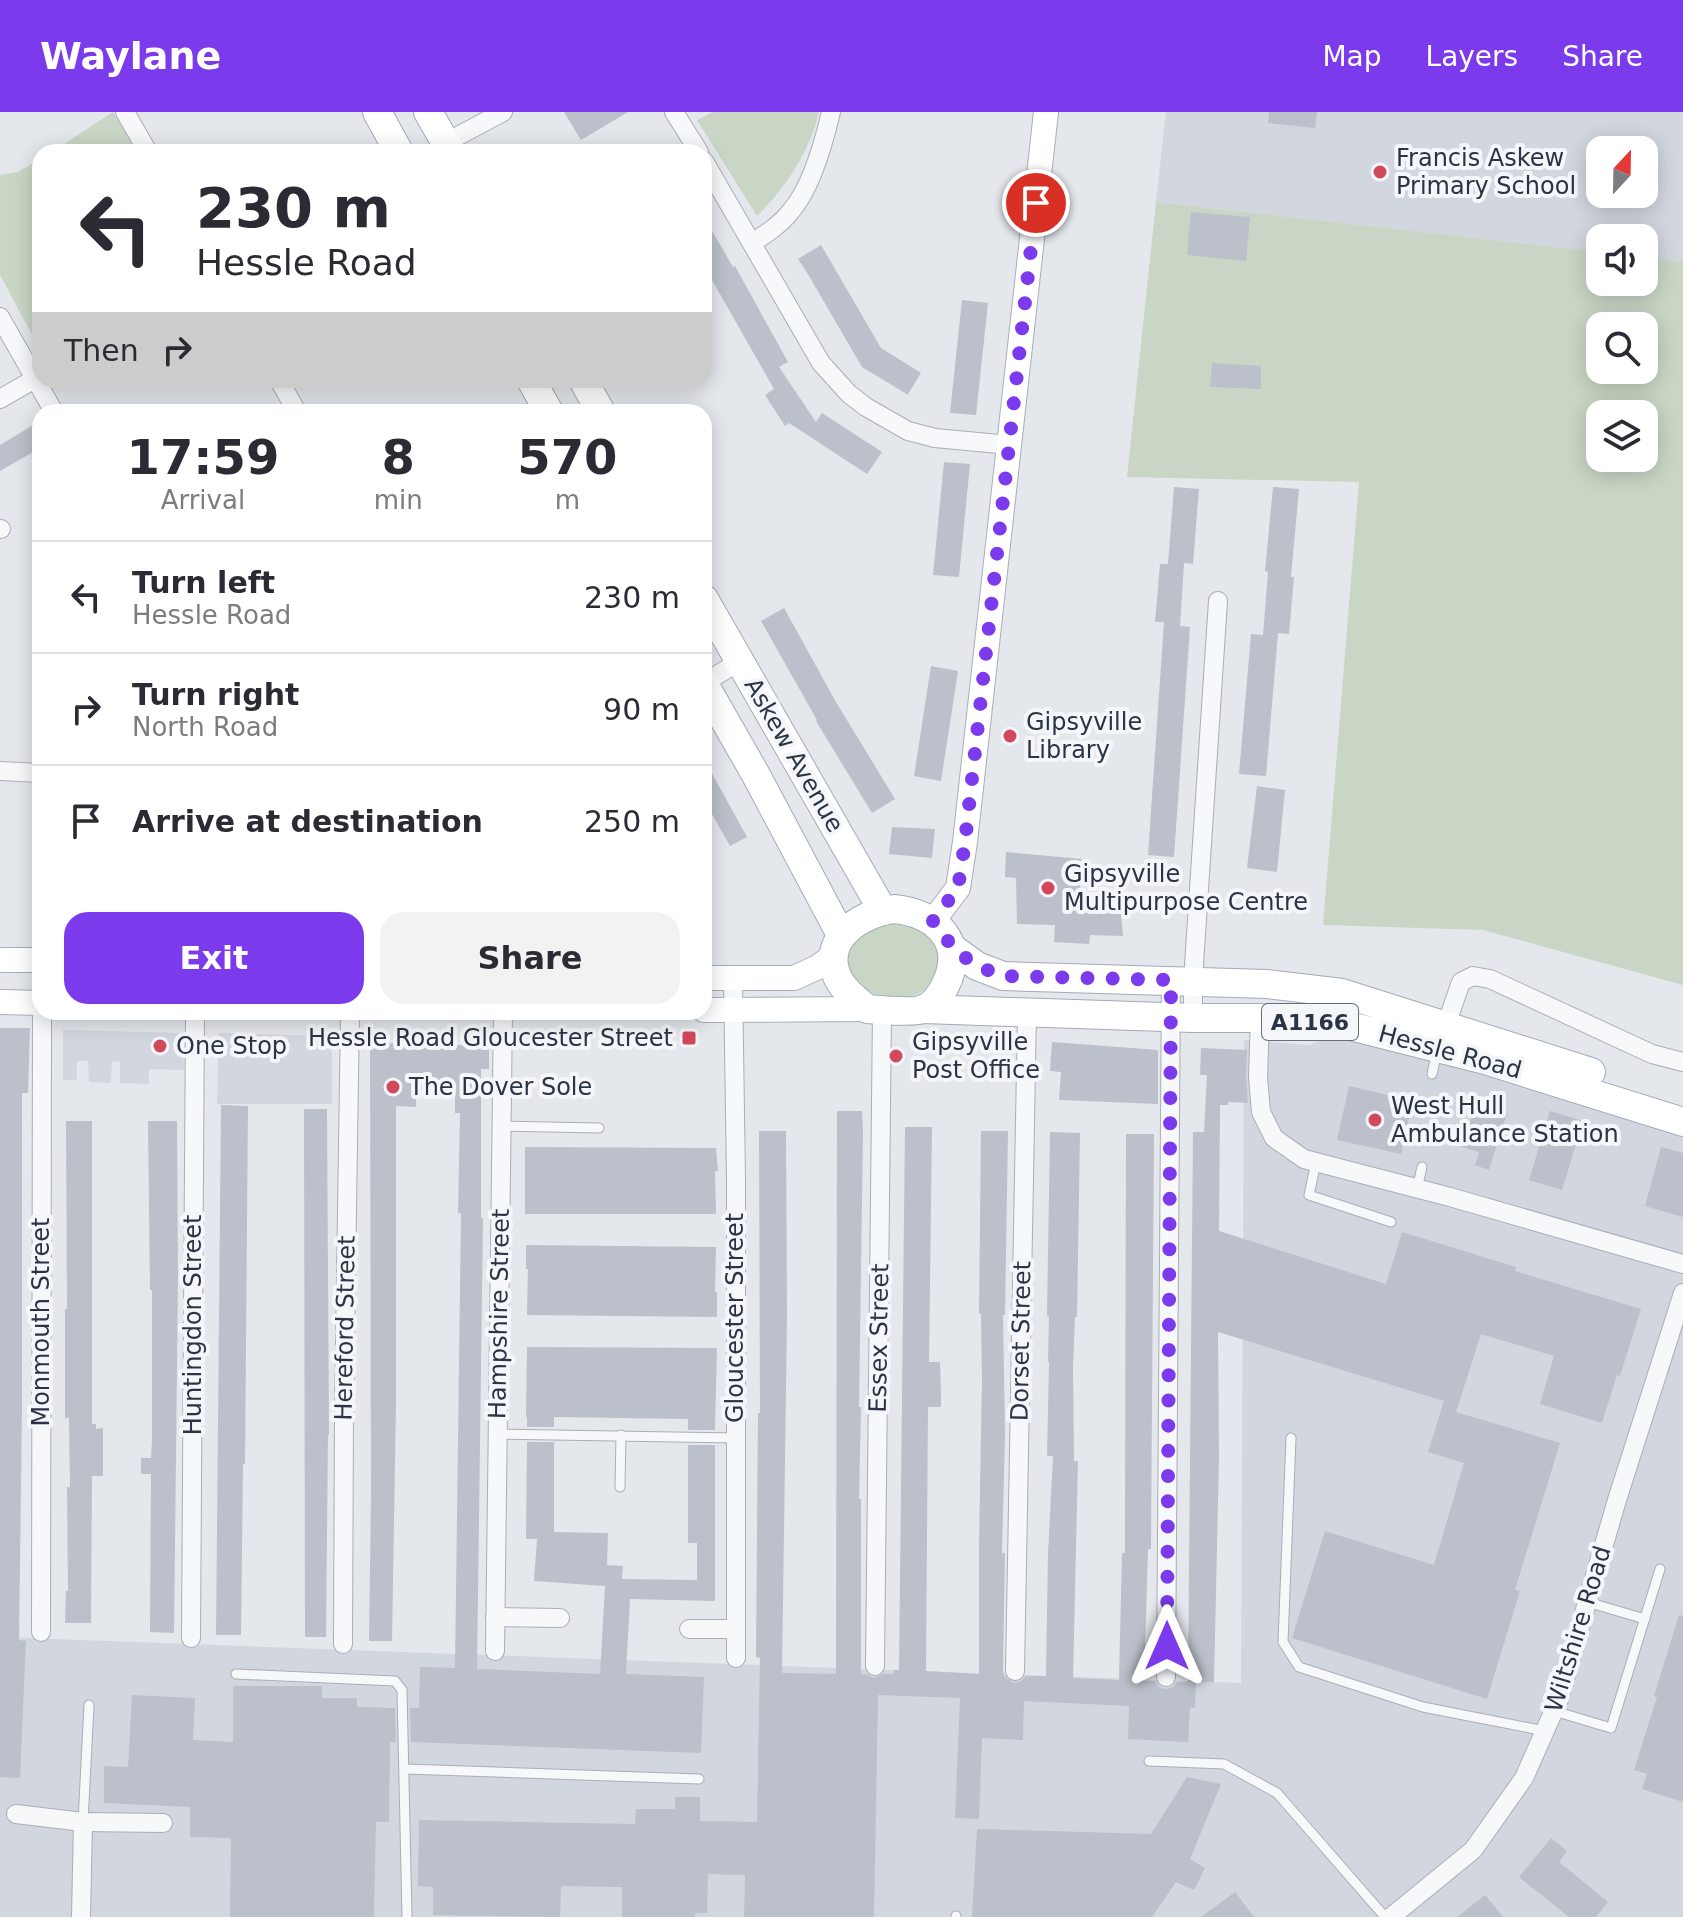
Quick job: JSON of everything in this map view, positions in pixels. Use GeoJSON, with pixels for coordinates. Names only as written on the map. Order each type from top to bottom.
{"type":"FeatureCollection","features":[{"type":"Feature","properties":{"kind":"main road"},"geometry":{"type":"LineString","coordinates":[[377,112],[395,144]]}},
{"type":"Feature","properties":{"kind":"main road"},"geometry":{"type":"LineString","coordinates":[[428,112],[444,144]]}},
{"type":"Feature","properties":{"kind":"main road","name":"Askew Avenue"},"geometry":{"type":"LineString","coordinates":[[712,613],[883,911]]}},
{"type":"Feature","properties":{"kind":"main road","name":"Askew Avenue"},"geometry":{"type":"LineString","coordinates":[[712,698],[756,775],[838,944]]}},
{"type":"Feature","properties":{"kind":"main road"},"geometry":{"type":"LineString","coordinates":[[883,911],[920,914],[933,921],[952,948],[947,983],[939,996],[923,1009],[875,1010],[851,995],[840,982],[835,969],[838,944],[851,925],[883,911]]}},
{"type":"Feature","properties":{"kind":"main road","name":"Hessle Road"},"geometry":{"type":"LineString","coordinates":[[952,948],[977,966],[1003,976],[1267,984],[1342,993],[1439,1049],[1683,1102]]}},
{"type":"Feature","properties":{"kind":"main road","name":"Hessle Road"},"geometry":{"type":"LineString","coordinates":[[923,1009],[1260,1018],[1342,1024],[1485,1060],[1683,1122]]}},
{"type":"Feature","properties":{"kind":"street"},"geometry":{"type":"LineString","coordinates":[[125,112],[143,144]]}},
{"type":"Feature","properties":{"kind":"street"},"geometry":{"type":"LineString","coordinates":[[450,144],[503,112]]}},
{"type":"Feature","properties":{"kind":"street"},"geometry":{"type":"LineString","coordinates":[[674,112],[694,144]]}},
{"type":"Feature","properties":{"kind":"street"},"geometry":{"type":"LineString","coordinates":[[752,243],[776,227],[800,200],[825,140],[831,112]]}},
{"type":"Feature","properties":{"kind":"street"},"geometry":{"type":"LineString","coordinates":[[933,921],[958,888],[965,842],[1046,112]]}},
{"type":"Feature","properties":{"kind":"street"},"geometry":{"type":"LineString","coordinates":[[712,175],[821,363],[849,394],[908,431],[935,438],[1010,445]]}},
{"type":"Feature","properties":{"kind":"street"},"geometry":{"type":"LineString","coordinates":[[0,317],[32,369]]}},
{"type":"Feature","properties":{"kind":"street"},"geometry":{"type":"LineString","coordinates":[[0,399],[32,380]]}},
{"type":"Feature","properties":{"kind":"street"},"geometry":{"type":"LineString","coordinates":[[1166,1677],[1182,980],[1218,601]]}},
{"type":"Feature","properties":{"kind":"street"},"geometry":{"type":"LineString","coordinates":[[712,679],[740,661]]}},
{"type":"Feature","properties":{"kind":"street"},"geometry":{"type":"LineString","coordinates":[[0,771],[32,773]]}},
{"type":"Feature","properties":{"kind":"street"},"geometry":{"type":"LineString","coordinates":[[712,978],[794,978],[818,967],[838,944]]}},
{"type":"Feature","properties":{"kind":"street"},"geometry":{"type":"LineString","coordinates":[[0,960],[32,960]]}},
{"type":"Feature","properties":{"kind":"street"},"geometry":{"type":"LineString","coordinates":[[1439,1049],[1461,982],[1473,976],[1490,979],[1652,1054],[1683,1062]]}},
{"type":"Feature","properties":{"kind":"street","name":"Gloucester Street"},"geometry":{"type":"LineString","coordinates":[[733,978],[736,1658]]}},
{"type":"Feature","properties":{"kind":"street"},"geometry":{"type":"LineString","coordinates":[[0,1002],[32,1003]]}},
{"type":"Feature","properties":{"kind":"street"},"geometry":{"type":"LineString","coordinates":[[712,1010],[875,1010]]}},
{"type":"Feature","properties":{"kind":"street","name":"Essex Street"},"geometry":{"type":"LineString","coordinates":[[875,1010],[875,1666]]}},
{"type":"Feature","properties":{"kind":"street","name":"Dorset Street"},"geometry":{"type":"LineString","coordinates":[[1015,1671],[1027,1012]]}},
{"type":"Feature","properties":{"kind":"street"},"geometry":{"type":"LineString","coordinates":[[1260,1018],[1258,1077],[1261,1112],[1274,1138],[1304,1159],[1683,1264]]}},
{"type":"Feature","properties":{"kind":"street","name":"Monmouth Street"},"geometry":{"type":"LineString","coordinates":[[41,1632],[42,1020]]}},
{"type":"Feature","properties":{"kind":"street","name":"Huntingdon Street"},"geometry":{"type":"LineString","coordinates":[[191,1638],[195,1020]]}},
{"type":"Feature","properties":{"kind":"street","name":"Hereford Street"},"geometry":{"type":"LineString","coordinates":[[343,1644],[350,1020]]}},
{"type":"Feature","properties":{"kind":"street","name":"Hampshire Street"},"geometry":{"type":"LineString","coordinates":[[495,1651],[503,1020]]}},
{"type":"Feature","properties":{"kind":"street","name":"Wiltshire Road"},"geometry":{"type":"LineString","coordinates":[[1391,1917],[1473,1850],[1524,1778],[1559,1699],[1617,1500],[1683,1293]]}},
{"type":"Feature","properties":{"kind":"street"},"geometry":{"type":"LineString","coordinates":[[495,1617],[560,1618]]}},
{"type":"Feature","properties":{"kind":"street"},"geometry":{"type":"LineString","coordinates":[[689,1629],[736,1629]]}},
{"type":"Feature","properties":{"kind":"street"},"geometry":{"type":"LineString","coordinates":[[16,1814],[83,1822],[163,1823]]}},
{"type":"Feature","properties":{"kind":"street"},"geometry":{"type":"LineString","coordinates":[[81,1917],[83,1822]]}},
{"type":"Feature","properties":{"kind":"lane"},"geometry":{"type":"LineString","coordinates":[[501,1126],[599,1128]]}},
{"type":"Feature","properties":{"kind":"lane"},"geometry":{"type":"LineString","coordinates":[[1316,1162],[1309,1195],[1391,1222]]}},
{"type":"Feature","properties":{"kind":"lane"},"geometry":{"type":"LineString","coordinates":[[1417,1189],[1422,1167]]}},
{"type":"Feature","properties":{"kind":"lane"},"geometry":{"type":"LineString","coordinates":[[497,1434],[735,1438]]}},
{"type":"Feature","properties":{"kind":"lane"},"geometry":{"type":"LineString","coordinates":[[620,1487],[621,1435]]}},
{"type":"Feature","properties":{"kind":"lane"},"geometry":{"type":"LineString","coordinates":[[1291,1438],[1283,1642],[1299,1667],[1423,1707],[1545,1731]]}},
{"type":"Feature","properties":{"kind":"lane"},"geometry":{"type":"LineString","coordinates":[[1554,1711],[1611,1728],[1660,1569]]}},
{"type":"Feature","properties":{"kind":"lane"},"geometry":{"type":"LineString","coordinates":[[1587,1602],[1645,1619]]}},
{"type":"Feature","properties":{"kind":"lane"},"geometry":{"type":"LineString","coordinates":[[236,1674],[395,1681],[402,1690],[407,1917]]}},
{"type":"Feature","properties":{"kind":"lane"},"geometry":{"type":"LineString","coordinates":[[83,1822],[89,1705]]}},
{"type":"Feature","properties":{"kind":"lane"},"geometry":{"type":"LineString","coordinates":[[1149,1761],[1224,1764],[1277,1793],[1385,1917]]}},
{"type":"Feature","properties":{"kind":"lane"},"geometry":{"type":"LineString","coordinates":[[404,1769],[699,1779]]}},
{"type":"Feature","properties":{"kind":"shaded area","name":"Francis Askew Primary School"},"geometry":{"type":"Polygon","coordinates":[[[1166,112],[1683,112],[1683,262],[1658,259],[1658,224],[1586,224],[1586,250],[1156,202],[1166,112]]]}},
{"type":"Feature","properties":{"kind":"shaded area"},"geometry":{"type":"Polygon","coordinates":[[[1344,1029],[1683,1132],[1683,1917],[0,1917],[0,1637],[1241,1683],[1244,1040],[1310,1045],[1344,1029]]]}},
{"type":"Feature","properties":{"kind":"shaded area"},"geometry":{"type":"Polygon","coordinates":[[[63,1030],[183,1033],[184,1070],[149,1069],[149,1084],[120,1083],[120,1062],[112,1061],[111,1083],[89,1082],[88,1061],[77,1061],[77,1080],[63,1080],[63,1030]]]}},
{"type":"Feature","properties":{"kind":"shaded area"},"geometry":{"type":"Polygon","coordinates":[[[219,1033],[332,1036],[332,1104],[217,1104],[219,1033]]]}},
{"type":"Feature","properties":{"kind":"green space"},"geometry":{"type":"Polygon","coordinates":[[[113,112],[132,144],[64,144],[113,112]]]}},
{"type":"Feature","properties":{"kind":"green space"},"geometry":{"type":"Polygon","coordinates":[[[713,112],[819,112],[795,168],[757,216],[697,120],[713,112]]]}},
{"type":"Feature","properties":{"kind":"green space"},"geometry":{"type":"Polygon","coordinates":[[[32,164],[32,335],[0,275],[0,175],[18,172],[32,164]]]}},
{"type":"Feature","properties":{"kind":"green space"},"geometry":{"type":"Polygon","coordinates":[[[1156,202],[1586,250],[1586,296],[1658,296],[1658,259],[1683,262],[1683,985],[1483,930],[1323,925],[1359,482],[1127,477],[1156,202]]]}},
{"type":"Feature","properties":{"kind":"green space"},"geometry":{"type":"Polygon","coordinates":[[[883,923],[922,930],[937,941],[941,959],[934,984],[913,996],[895,999],[874,994],[857,983],[847,966],[848,948],[865,932],[883,923]]]}},
{"type":"Feature","properties":{"kind":"building"},"geometry":{"type":"Polygon","coordinates":[[[564,112],[628,112],[581,140],[564,112]]]}},
{"type":"Feature","properties":{"kind":"building"},"geometry":{"type":"Polygon","coordinates":[[[1269,112],[1317,112],[1315,128],[1268,123],[1269,112]]]}},
{"type":"Feature","properties":{"kind":"building"},"geometry":{"type":"Polygon","coordinates":[[[1191,212],[1250,217],[1246,261],[1187,255],[1191,212]]]}},
{"type":"Feature","properties":{"kind":"building"},"geometry":{"type":"Polygon","coordinates":[[[712,231],[788,362],[779,367],[816,422],[822,413],[882,452],[867,474],[789,423],[785,426],[765,395],[774,389],[712,280],[712,231]]]}},
{"type":"Feature","properties":{"kind":"building"},"geometry":{"type":"Polygon","coordinates":[[[821,245],[881,348],[921,373],[908,394],[910,396],[862,367],[798,259],[821,245]]]}},
{"type":"Feature","properties":{"kind":"building"},"geometry":{"type":"Polygon","coordinates":[[[962,300],[988,303],[976,415],[950,413],[962,300]]]}},
{"type":"Feature","properties":{"kind":"building"},"geometry":{"type":"Polygon","coordinates":[[[1212,363],[1261,366],[1261,389],[1210,387],[1212,363]]]}},
{"type":"Feature","properties":{"kind":"building"},"geometry":{"type":"Polygon","coordinates":[[[32,426],[32,453],[0,471],[0,445],[32,426]]]}},
{"type":"Feature","properties":{"kind":"building"},"geometry":{"type":"Polygon","coordinates":[[[944,462],[970,464],[959,577],[933,575],[944,462]]]}},
{"type":"Feature","properties":{"kind":"building"},"geometry":{"type":"Polygon","coordinates":[[[1174,487],[1199,489],[1193,564],[1184,563],[1180,626],[1190,627],[1174,857],[1148,855],[1164,622],[1155,622],[1160,564],[1168,564],[1174,487]]]}},
{"type":"Feature","properties":{"kind":"building"},"geometry":{"type":"Polygon","coordinates":[[[1273,487],[1299,489],[1289,634],[1278,633],[1266,776],[1239,774],[1251,634],[1263,635],[1273,487]]]}},
{"type":"Feature","properties":{"kind":"building"},"geometry":{"type":"Polygon","coordinates":[[[784,608],[895,799],[872,813],[816,721],[761,621],[784,608]]]}},
{"type":"Feature","properties":{"kind":"building"},"geometry":{"type":"Polygon","coordinates":[[[931,666],[958,671],[941,781],[914,776],[931,666]]]}},
{"type":"Feature","properties":{"kind":"building"},"geometry":{"type":"Polygon","coordinates":[[[712,774],[747,837],[730,846],[712,814],[712,774]]]}},
{"type":"Feature","properties":{"kind":"building"},"geometry":{"type":"Polygon","coordinates":[[[1257,786],[1285,790],[1277,872],[1247,868],[1257,786]]]}},
{"type":"Feature","properties":{"kind":"building"},"geometry":{"type":"Polygon","coordinates":[[[892,827],[935,829],[932,858],[889,854],[892,827]]]}},
{"type":"Feature","properties":{"kind":"building","name":"Gipsyville Multipurpose Centre"},"geometry":{"type":"Polygon","coordinates":[[[1006,852],[1082,859],[1079,899],[1120,899],[1123,936],[1090,935],[1089,944],[1054,942],[1055,925],[1017,924],[1016,878],[1005,877],[1006,852]]]}},
{"type":"Feature","properties":{"kind":"building"},"geometry":{"type":"Polygon","coordinates":[[[0,1028],[30,1028],[28,1093],[22,1093],[19,1640],[26,1641],[20,1778],[0,1777],[0,1028]]]}},
{"type":"Feature","properties":{"kind":"building"},"geometry":{"type":"Polygon","coordinates":[[[379,1042],[489,1045],[489,1069],[481,1069],[483,1218],[477,1669],[600,1674],[605,1586],[534,1581],[537,1539],[526,1539],[527,1442],[554,1442],[554,1532],[608,1533],[607,1565],[623,1566],[622,1579],[697,1580],[697,1543],[688,1543],[688,1445],[715,1445],[715,1601],[630,1599],[626,1674],[704,1677],[701,1753],[411,1742],[410,1708],[419,1708],[420,1667],[455,1668],[460,1113],[455,1113],[455,1093],[416,1092],[416,1107],[396,1106],[392,1641],[369,1641],[370,1048],[379,1042]]]}},
{"type":"Feature","properties":{"kind":"building"},"geometry":{"type":"Polygon","coordinates":[[[1052,1042],[1158,1050],[1158,1104],[1059,1100],[1061,1072],[1050,1071],[1052,1042]]]}},
{"type":"Feature","properties":{"kind":"building"},"geometry":{"type":"Polygon","coordinates":[[[1201,1048],[1247,1050],[1248,1103],[1228,1102],[1228,1105],[1220,1105],[1219,1231],[1386,1284],[1402,1232],[1516,1267],[1515,1271],[1641,1309],[1602,1423],[1540,1404],[1554,1356],[1481,1334],[1456,1412],[1560,1443],[1515,1590],[1520,1591],[1487,1699],[1292,1638],[1325,1531],[1434,1565],[1464,1463],[1428,1452],[1444,1401],[1218,1332],[1219,1457],[1214,1682],[1188,1682],[1193,1132],[1204,1132],[1207,1075],[1200,1075],[1201,1048]]]}},
{"type":"Feature","properties":{"kind":"building","name":"West Hull Ambulance Station"},"geometry":{"type":"Polygon","coordinates":[[[1349,1086],[1413,1101],[1401,1154],[1337,1140],[1349,1086]]]}},
{"type":"Feature","properties":{"kind":"building"},"geometry":{"type":"Polygon","coordinates":[[[1476,1103],[1507,1113],[1489,1170],[1475,1165],[1479,1152],[1462,1147],[1476,1103]]]}},
{"type":"Feature","properties":{"kind":"building"},"geometry":{"type":"Polygon","coordinates":[[[221,1105],[248,1106],[241,1635],[216,1635],[221,1105]]]}},
{"type":"Feature","properties":{"kind":"building"},"geometry":{"type":"Polygon","coordinates":[[[304,1109],[327,1109],[329,1435],[326,1637],[305,1637],[304,1109]]]}},
{"type":"Feature","properties":{"kind":"building"},"geometry":{"type":"Polygon","coordinates":[[[837,1111],[862,1111],[859,1407],[861,1674],[874,1678],[899,1670],[905,1127],[932,1127],[929,1362],[940,1362],[941,1407],[928,1407],[926,1671],[979,1674],[981,1131],[1008,1131],[1003,1315],[1003,1671],[1005,1677],[1014,1683],[1026,1676],[1046,1676],[1053,1456],[1047,1456],[1050,1132],[1080,1133],[1077,1317],[1073,1367],[1074,1461],[1078,1461],[1073,1678],[1119,1680],[1122,1553],[1125,1553],[1126,1134],[1154,1134],[1151,1549],[1148,1549],[1144,1681],[1155,1681],[1165,1689],[1177,1682],[1196,1683],[1195,1708],[1190,1708],[1188,1742],[1128,1739],[1129,1706],[1024,1701],[1023,1740],[982,1738],[979,1819],[955,1818],[960,1698],[878,1695],[874,1917],[744,1917],[745,1875],[708,1874],[707,1913],[695,1913],[695,1917],[622,1917],[622,1887],[561,1886],[560,1917],[433,1915],[433,1887],[418,1886],[419,1820],[635,1824],[636,1809],[675,1809],[675,1797],[700,1797],[700,1821],[757,1822],[760,1658],[756,1657],[760,1413],[759,1131],[786,1131],[782,1673],[836,1674],[837,1111]]]}},
{"type":"Feature","properties":{"kind":"building"},"geometry":{"type":"Polygon","coordinates":[[[1550,1111],[1583,1121],[1562,1190],[1529,1180],[1550,1111]]]}},
{"type":"Feature","properties":{"kind":"building"},"geometry":{"type":"Polygon","coordinates":[[[66,1121],[92,1121],[92,1424],[96,1424],[96,1429],[103,1428],[103,1476],[92,1476],[91,1623],[65,1623],[68,1591],[67,1487],[70,1487],[69,1418],[65,1418],[66,1121]]]}},
{"type":"Feature","properties":{"kind":"building"},"geometry":{"type":"Polygon","coordinates":[[[148,1121],[177,1121],[174,1633],[150,1632],[151,1474],[141,1474],[141,1458],[151,1458],[152,1440],[148,1121]]]}},
{"type":"Feature","properties":{"kind":"building"},"geometry":{"type":"Polygon","coordinates":[[[525,1147],[716,1148],[716,1214],[525,1214],[525,1147]]]}},
{"type":"Feature","properties":{"kind":"building"},"geometry":{"type":"Polygon","coordinates":[[[1661,1147],[1683,1153],[1683,1217],[1645,1206],[1661,1147]]]}},
{"type":"Feature","properties":{"kind":"building"},"geometry":{"type":"Polygon","coordinates":[[[526,1245],[716,1247],[717,1317],[527,1315],[526,1245]]]}},
{"type":"Feature","properties":{"kind":"building"},"geometry":{"type":"Polygon","coordinates":[[[527,1347],[717,1348],[715,1430],[688,1430],[688,1419],[554,1417],[554,1427],[527,1427],[527,1347]]]}},
{"type":"Feature","properties":{"kind":"building"},"geometry":{"type":"Polygon","coordinates":[[[1679,1615],[1683,1616],[1683,1802],[1642,1789],[1647,1774],[1634,1770],[1679,1615]]]}},
{"type":"Feature","properties":{"kind":"building"},"geometry":{"type":"Polygon","coordinates":[[[233,1686],[322,1686],[322,1698],[357,1698],[357,1707],[395,1708],[396,1742],[390,1742],[389,1822],[376,1822],[374,1917],[230,1917],[231,1838],[190,1837],[190,1807],[104,1803],[104,1766],[128,1767],[132,1695],[195,1698],[193,1740],[233,1742],[233,1686]]]}},
{"type":"Feature","properties":{"kind":"building"},"geometry":{"type":"Polygon","coordinates":[[[1187,1777],[1221,1784],[1190,1859],[1205,1868],[1194,1890],[1176,1882],[1152,1917],[972,1917],[977,1829],[1151,1834],[1187,1777]]]}},
{"type":"Feature","properties":{"kind":"building"},"geometry":{"type":"Polygon","coordinates":[[[1551,1838],[1567,1851],[1559,1862],[1608,1902],[1596,1917],[1569,1917],[1519,1877],[1551,1838]]]}},
{"type":"Feature","properties":{"kind":"building"},"geometry":{"type":"Polygon","coordinates":[[[1235,1892],[1254,1917],[1201,1917],[1235,1892]]]}},
{"type":"Feature","properties":{"kind":"building"},"geometry":{"type":"Polygon","coordinates":[[[1485,1895],[1503,1917],[1457,1917],[1485,1895]]]}},
{"type":"Feature","properties":{"kind":"place","name":"Francis Askew Primary School"},"geometry":{"type":"Point","coordinates":[1380,172]}},
{"type":"Feature","properties":{"kind":"place","name":"Gipsyville Library"},"geometry":{"type":"Point","coordinates":[1010,736]}},
{"type":"Feature","properties":{"kind":"place","name":"Gipsyville Multipurpose Centre"},"geometry":{"type":"Point","coordinates":[1048,888]}},
{"type":"Feature","properties":{"kind":"place","name":"Hessle Road Gloucester Street"},"geometry":{"type":"Point","coordinates":[689,1038]}},
{"type":"Feature","properties":{"kind":"place","name":"One Stop"},"geometry":{"type":"Point","coordinates":[160,1046]}},
{"type":"Feature","properties":{"kind":"place","name":"Gipsyville Post Office"},"geometry":{"type":"Point","coordinates":[896,1056]}},
{"type":"Feature","properties":{"kind":"place","name":"The Dover Sole"},"geometry":{"type":"Point","coordinates":[393,1087]}},
{"type":"Feature","properties":{"kind":"place","name":"West Hull Ambulance Station"},"geometry":{"type":"Point","coordinates":[1375,1120]}},
{"type":"Feature","properties":{"kind":"route"},"geometry":{"type":"LineString","coordinates":[[1036,203],[965,842],[958,888],[933,921],[952,948],[977,966],[1003,976],[1171,980],[1167,1646]]}}]}
